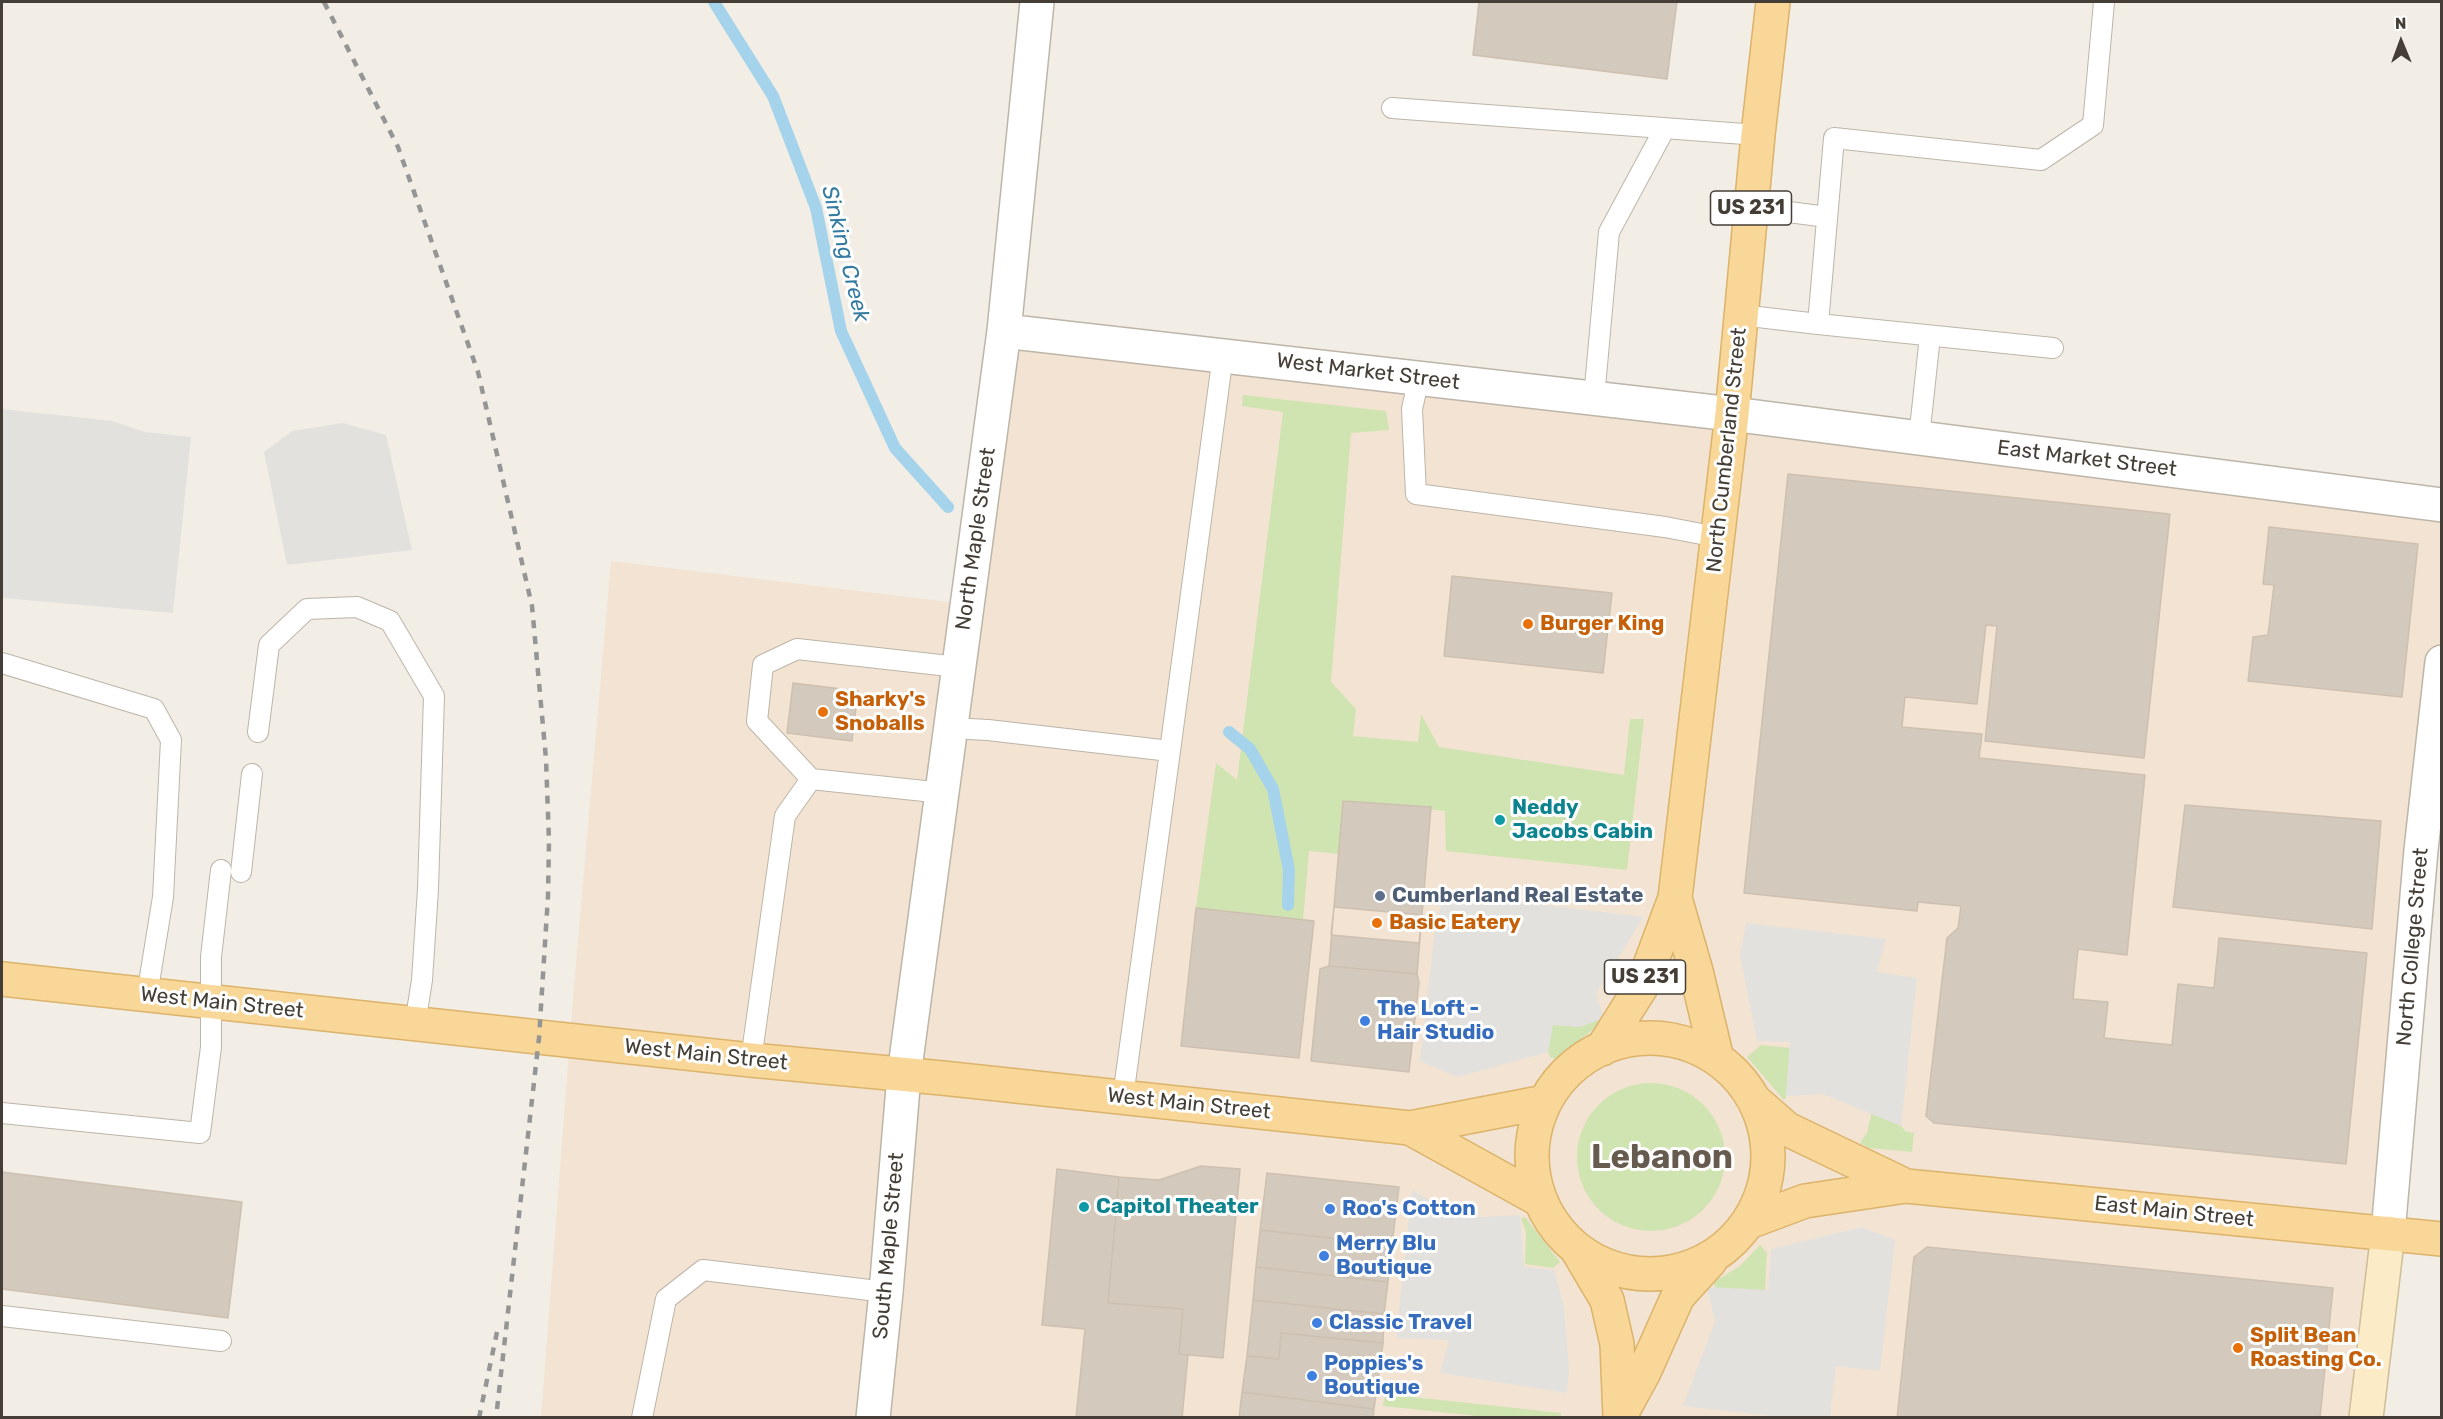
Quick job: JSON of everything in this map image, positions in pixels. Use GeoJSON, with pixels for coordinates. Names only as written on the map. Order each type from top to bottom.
{"type":"FeatureCollection","features":[{"type":"Feature","properties":{"kind":"main road","name":"North Cumberland Street"},"geometry":{"type":"LineString","coordinates":[[1602,1049],[1643,984],[1675,898],[1732,414],[1773,2]]}},
{"type":"Feature","properties":{"kind":"main road","name":"North Cumberland Street"},"geometry":{"type":"LineString","coordinates":[[1675,898],[1696,971],[1717,1059]]}},
{"type":"Feature","properties":{"kind":"main road","name":"West Main Street"},"geometry":{"type":"LineString","coordinates":[[2,979],[1410,1128],[1545,1102]]}},
{"type":"Feature","properties":{"kind":"main road","name":"US 231"},"geometry":{"type":"LineString","coordinates":[[1578,1251],[1610,1268],[1646,1274],[1682,1270],[1715,1255],[1749,1222],[1767,1175],[1768,1150],[1764,1125],[1755,1101],[1738,1078],[1717,1059],[1690,1045],[1661,1039],[1631,1040],[1602,1049],[1578,1062],[1559,1080],[1545,1102],[1531,1151],[1540,1200],[1555,1228],[1578,1251],[1607,1300],[1617,1344],[1620,1417]]}},
{"type":"Feature","properties":{"kind":"main road","name":"East Main Street"},"geometry":{"type":"LineString","coordinates":[[1755,1101],[1787,1129],[1906,1186]]}},
{"type":"Feature","properties":{"kind":"main road","name":"West Main Street"},"geometry":{"type":"LineString","coordinates":[[1410,1128],[1540,1200]]}},
{"type":"Feature","properties":{"kind":"main road","name":"East Main Street"},"geometry":{"type":"LineString","coordinates":[[1749,1222],[1805,1201],[1906,1186],[2442,1239]]}},
{"type":"Feature","properties":{"kind":"main road"},"geometry":{"type":"LineString","coordinates":[[2366,1418],[2388,1233]]}},
{"type":"Feature","properties":{"kind":"main road"},"geometry":{"type":"LineString","coordinates":[[1620,1417],[1644,1372],[1678,1296],[1715,1255]]}},
{"type":"Feature","properties":{"kind":"street","name":"North Maple Street"},"geometry":{"type":"LineString","coordinates":[[904,1075],[1004,331],[1037,2]]}},
{"type":"Feature","properties":{"kind":"street","name":"West Market Street"},"geometry":{"type":"LineString","coordinates":[[1004,331],[1732,414]]}},
{"type":"Feature","properties":{"kind":"street","name":"East Market Street"},"geometry":{"type":"LineString","coordinates":[[1732,414],[2442,505]]}},
{"type":"Feature","properties":{"kind":"street","name":"North College Street"},"geometry":{"type":"LineString","coordinates":[[2388,1233],[2421,850],[2442,662]]}},
{"type":"Feature","properties":{"kind":"street","name":"South Maple Street"},"geometry":{"type":"LineString","coordinates":[[873,1418],[904,1075]]}},
{"type":"Feature","properties":{"kind":"lane"},"geometry":{"type":"LineString","coordinates":[[1818,324],[1834,138],[2041,160],[2093,126],[2104,2]]}},
{"type":"Feature","properties":{"kind":"lane"},"geometry":{"type":"LineString","coordinates":[[1392,108],[1758,135]]}},
{"type":"Feature","properties":{"kind":"lane"},"geometry":{"type":"LineString","coordinates":[[1594,398],[1608,232],[1665,128]]}},
{"type":"Feature","properties":{"kind":"lane"},"geometry":{"type":"LineString","coordinates":[[1751,207],[1827,217]]}},
{"type":"Feature","properties":{"kind":"lane"},"geometry":{"type":"LineString","coordinates":[[1742,315],[2053,348]]}},
{"type":"Feature","properties":{"kind":"lane"},"geometry":{"type":"LineString","coordinates":[[1919,438],[1930,336]]}},
{"type":"Feature","properties":{"kind":"lane"},"geometry":{"type":"LineString","coordinates":[[1123,1097],[1223,356]]}},
{"type":"Feature","properties":{"kind":"lane"},"geometry":{"type":"LineString","coordinates":[[1419,378],[1412,409],[1416,494],[1665,527],[1717,537]]}},
{"type":"Feature","properties":{"kind":"lane"},"geometry":{"type":"LineString","coordinates":[[258,732],[269,645],[308,609],[357,607],[390,621],[434,696],[428,889],[422,980],[416,1024]]}},
{"type":"Feature","properties":{"kind":"lane"},"geometry":{"type":"LineString","coordinates":[[943,793],[811,779],[757,721],[763,665],[797,649],[958,667]]}},
{"type":"Feature","properties":{"kind":"lane"},"geometry":{"type":"LineString","coordinates":[[2,663],[154,709],[171,740],[163,897],[147,995]]}},
{"type":"Feature","properties":{"kind":"lane"},"geometry":{"type":"LineString","coordinates":[[951,728],[988,730],[1170,751]]}},
{"type":"Feature","properties":{"kind":"lane"},"geometry":{"type":"LineString","coordinates":[[242,872],[252,774]]}},
{"type":"Feature","properties":{"kind":"lane"},"geometry":{"type":"LineString","coordinates":[[751,1060],[785,816],[811,779]]}},
{"type":"Feature","properties":{"kind":"lane"},"geometry":{"type":"LineString","coordinates":[[2,1113],[200,1133],[211,1047],[211,957],[221,870]]}},
{"type":"Feature","properties":{"kind":"lane"},"geometry":{"type":"LineString","coordinates":[[642,1418],[666,1299],[703,1270],[886,1292]]}},
{"type":"Feature","properties":{"kind":"lane"},"geometry":{"type":"LineString","coordinates":[[2,1316],[221,1341]]}},
{"type":"Feature","properties":{"kind":"shaded area"},"geometry":{"type":"Polygon","coordinates":[[[1004,331],[2441,506],[2441,662],[2366,1417],[541,1418],[573,998],[611,561],[966,604],[1004,331]]]}},
{"type":"Feature","properties":{"kind":"shaded area"},"geometry":{"type":"Polygon","coordinates":[[[2,409],[112,421],[145,432],[191,437],[173,613],[2,598],[2,409]]]}},
{"type":"Feature","properties":{"kind":"shaded area"},"geometry":{"type":"Polygon","coordinates":[[[343,423],[386,435],[412,550],[287,565],[264,452],[292,431],[343,423]]]}},
{"type":"Feature","properties":{"kind":"shaded area"},"geometry":{"type":"Polygon","coordinates":[[[1443,893],[1643,917],[1596,994],[1604,1018],[1579,1027],[1553,1025],[1548,1052],[1457,1077],[1420,1061],[1434,939],[1443,893]]]}},
{"type":"Feature","properties":{"kind":"shaded area"},"geometry":{"type":"Polygon","coordinates":[[[1746,923],[1886,939],[1877,972],[1917,978],[1901,1126],[1823,1094],[1786,1096],[1790,1042],[1757,1041],[1740,955],[1746,923]]]}},
{"type":"Feature","properties":{"kind":"shaded area"},"geometry":{"type":"Polygon","coordinates":[[[1412,1190],[1462,1218],[1520,1215],[1524,1267],[1554,1270],[1564,1307],[1569,1369],[1567,1393],[1440,1373],[1449,1340],[1396,1338],[1412,1190]]]}},
{"type":"Feature","properties":{"kind":"shaded area"},"geometry":{"type":"Polygon","coordinates":[[[1862,1227],[1895,1240],[1880,1371],[1836,1366],[1830,1417],[1780,1417],[1683,1406],[1715,1322],[1707,1287],[1768,1290],[1771,1249],[1862,1227]]]}},
{"type":"Feature","properties":{"kind":"green space"},"geometry":{"type":"Polygon","coordinates":[[[1243,395],[1386,411],[1389,430],[1351,433],[1331,682],[1356,709],[1353,736],[1418,742],[1421,714],[1439,747],[1624,775],[1630,719],[1644,719],[1627,870],[1446,851],[1445,811],[1343,801],[1339,854],[1309,851],[1303,920],[1196,908],[1216,763],[1237,780],[1283,412],[1242,406],[1243,395]]]}},
{"type":"Feature","properties":{"kind":"green space"},"geometry":{"type":"Polygon","coordinates":[[[1598,1020],[1599,1025],[1556,1058],[1551,1058],[1548,1052],[1552,1024],[1579,1027],[1598,1020]]]}},
{"type":"Feature","properties":{"kind":"green space"},"geometry":{"type":"Polygon","coordinates":[[[1761,1045],[1790,1048],[1784,1100],[1747,1057],[1761,1045]]]}},
{"type":"Feature","properties":{"kind":"green space"},"geometry":{"type":"Polygon","coordinates":[[[1651,1083],[1679,1089],[1703,1105],[1719,1129],[1725,1157],[1719,1185],[1703,1209],[1679,1225],[1651,1231],[1623,1225],[1599,1209],[1583,1185],[1577,1157],[1583,1129],[1599,1105],[1623,1089],[1651,1083]]]}},
{"type":"Feature","properties":{"kind":"green space"},"geometry":{"type":"Polygon","coordinates":[[[1872,1112],[1897,1120],[1905,1131],[1914,1133],[1912,1152],[1869,1148],[1860,1143],[1867,1133],[1872,1112]]]}},
{"type":"Feature","properties":{"kind":"green space"},"geometry":{"type":"Polygon","coordinates":[[[1525,1217],[1560,1262],[1553,1268],[1525,1264],[1526,1232],[1521,1218],[1525,1217]]]}},
{"type":"Feature","properties":{"kind":"green space"},"geometry":{"type":"Polygon","coordinates":[[[1760,1245],[1767,1253],[1765,1290],[1716,1290],[1714,1282],[1740,1266],[1760,1245]]]}},
{"type":"Feature","properties":{"kind":"green space"},"geometry":{"type":"Polygon","coordinates":[[[1385,1394],[1561,1413],[1561,1417],[1487,1417],[1383,1406],[1385,1394]]]}},
{"type":"Feature","properties":{"kind":"building"},"geometry":{"type":"Polygon","coordinates":[[[1479,2],[1677,2],[1667,79],[1473,55],[1479,2]]]}},
{"type":"Feature","properties":{"kind":"building"},"geometry":{"type":"Polygon","coordinates":[[[1788,474],[2170,514],[2144,758],[1985,741],[1997,626],[1986,625],[1977,704],[1905,697],[1902,727],[1982,734],[1979,758],[2145,775],[2127,955],[2078,949],[2073,999],[2108,1002],[2104,1038],[2172,1045],[2178,984],[2214,988],[2219,938],[2367,953],[2346,1164],[1934,1123],[1926,1116],[1947,938],[1958,928],[1961,906],[1918,902],[1917,911],[1744,893],[1788,474]]]}},
{"type":"Feature","properties":{"kind":"building"},"geometry":{"type":"Polygon","coordinates":[[[2269,527],[2418,544],[2402,697],[2248,681],[2253,637],[2268,635],[2274,585],[2263,584],[2269,527]]]}},
{"type":"Feature","properties":{"kind":"building","name":"Burger King"},"geometry":{"type":"Polygon","coordinates":[[[1452,576],[1612,593],[1603,673],[1444,656],[1452,576]]]}},
{"type":"Feature","properties":{"kind":"building","name":"Sharky's Snoballs"},"geometry":{"type":"Polygon","coordinates":[[[793,683],[858,691],[852,741],[787,733],[793,683]]]}},
{"type":"Feature","properties":{"kind":"building","name":"Cumberland Real Estate"},"geometry":{"type":"Polygon","coordinates":[[[1343,801],[1431,807],[1417,974],[1329,966],[1343,801]]]}},
{"type":"Feature","properties":{"kind":"building"},"geometry":{"type":"Polygon","coordinates":[[[2185,805],[2381,821],[2372,929],[2173,907],[2185,805]]]}},
{"type":"Feature","properties":{"kind":"building","name":"Basic Eatery"},"geometry":{"type":"Polygon","coordinates":[[[1334,907],[1422,915],[1419,943],[1331,935],[1334,907]]]}},
{"type":"Feature","properties":{"kind":"building"},"geometry":{"type":"Polygon","coordinates":[[[1196,908],[1314,921],[1299,1058],[1181,1046],[1196,908]]]}},
{"type":"Feature","properties":{"kind":"building"},"geometry":{"type":"Polygon","coordinates":[[[1329,966],[1417,974],[1419,982],[1409,1072],[1311,1061],[1320,969],[1329,966]]]}},
{"type":"Feature","properties":{"kind":"building"},"geometry":{"type":"Polygon","coordinates":[[[1201,1166],[1240,1169],[1223,1358],[1179,1354],[1183,1309],[1108,1303],[1119,1177],[1159,1180],[1201,1166]]]}},
{"type":"Feature","properties":{"kind":"building"},"geometry":{"type":"Polygon","coordinates":[[[1057,1169],[1119,1177],[1108,1303],[1183,1309],[1179,1354],[1188,1355],[1182,1418],[1076,1418],[1085,1329],[1042,1325],[1057,1169]]]}},
{"type":"Feature","properties":{"kind":"building"},"geometry":{"type":"Polygon","coordinates":[[[2,1172],[242,1202],[228,1318],[2,1289],[2,1172]]]}},
{"type":"Feature","properties":{"kind":"building","name":"Roo's Cotton"},"geometry":{"type":"Polygon","coordinates":[[[1267,1173],[1399,1187],[1392,1245],[1260,1230],[1267,1173]]]}},
{"type":"Feature","properties":{"kind":"building","name":"Merry Blu Boutique"},"geometry":{"type":"Polygon","coordinates":[[[1260,1230],[1392,1245],[1388,1282],[1256,1267],[1260,1230]]]}},
{"type":"Feature","properties":{"kind":"building"},"geometry":{"type":"Polygon","coordinates":[[[1927,1247],[2333,1288],[2320,1418],[1897,1418],[1914,1257],[1927,1247]]]}},
{"type":"Feature","properties":{"kind":"building"},"geometry":{"type":"Polygon","coordinates":[[[1256,1267],[1388,1282],[1384,1314],[1253,1300],[1256,1267]]]}},
{"type":"Feature","properties":{"kind":"building","name":"Classic Travel"},"geometry":{"type":"Polygon","coordinates":[[[1253,1300],[1384,1314],[1383,1343],[1281,1333],[1279,1359],[1247,1356],[1253,1300]]]}},
{"type":"Feature","properties":{"kind":"building","name":"Poppies's Boutique"},"geometry":{"type":"Polygon","coordinates":[[[1281,1333],[1383,1343],[1374,1409],[1242,1392],[1247,1356],[1279,1359],[1281,1333]]]}},
{"type":"Feature","properties":{"kind":"building"},"geometry":{"type":"Polygon","coordinates":[[[1242,1392],[1374,1409],[1373,1418],[1239,1418],[1242,1392]]]}},
{"type":"Feature","properties":{"kind":"waterway","name":"Sinking Creek"},"geometry":{"type":"LineString","coordinates":[[714,2],[773,96],[816,208],[841,331],[895,448],[948,507]]}},
{"type":"Feature","properties":{"kind":"waterway","name":"Sinking Creek"},"geometry":{"type":"LineString","coordinates":[[1229,732],[1250,749],[1273,789],[1289,870],[1288,905]]}},
{"type":"Feature","properties":{"kind":"railway"},"geometry":{"type":"LineString","coordinates":[[324,2],[398,147],[478,372],[532,606],[546,759],[549,841],[548,896],[539,1038],[496,1418]]}},
{"type":"Feature","properties":{"kind":"railway"},"geometry":{"type":"LineString","coordinates":[[479,1418],[497,1332]]}},
{"type":"Feature","properties":{"kind":"place","name":"Burger King"},"geometry":{"type":"Point","coordinates":[1528,624]}},
{"type":"Feature","properties":{"kind":"place","name":"Sharky's Snoballs"},"geometry":{"type":"Point","coordinates":[823,712]}},
{"type":"Feature","properties":{"kind":"place","name":"Neddy Jacobs Cabin"},"geometry":{"type":"Point","coordinates":[1500,820]}},
{"type":"Feature","properties":{"kind":"place","name":"Cumberland Real Estate"},"geometry":{"type":"Point","coordinates":[1380,896]}},
{"type":"Feature","properties":{"kind":"place","name":"Basic Eatery"},"geometry":{"type":"Point","coordinates":[1377,923]}},
{"type":"Feature","properties":{"kind":"place","name":"The Loft - Hair Studio"},"geometry":{"type":"Point","coordinates":[1365,1021]}},
{"type":"Feature","properties":{"kind":"place","name":"Capitol Theater"},"geometry":{"type":"Point","coordinates":[1084,1207]}},
{"type":"Feature","properties":{"kind":"place","name":"Roo's Cotton"},"geometry":{"type":"Point","coordinates":[1330,1209]}},
{"type":"Feature","properties":{"kind":"place","name":"Merry Blu Boutique"},"geometry":{"type":"Point","coordinates":[1324,1256]}},
{"type":"Feature","properties":{"kind":"place","name":"Classic Travel"},"geometry":{"type":"Point","coordinates":[1317,1323]}},
{"type":"Feature","properties":{"kind":"place","name":"Split Bean Roasting Co."},"geometry":{"type":"Point","coordinates":[2238,1348]}},
{"type":"Feature","properties":{"kind":"place","name":"Poppies's Boutique"},"geometry":{"type":"Point","coordinates":[1312,1376]}},
{"type":"Feature","properties":{"kind":"district","name":"Lebanon"},"geometry":{"type":"Point","coordinates":[1662,1158]}}]}
